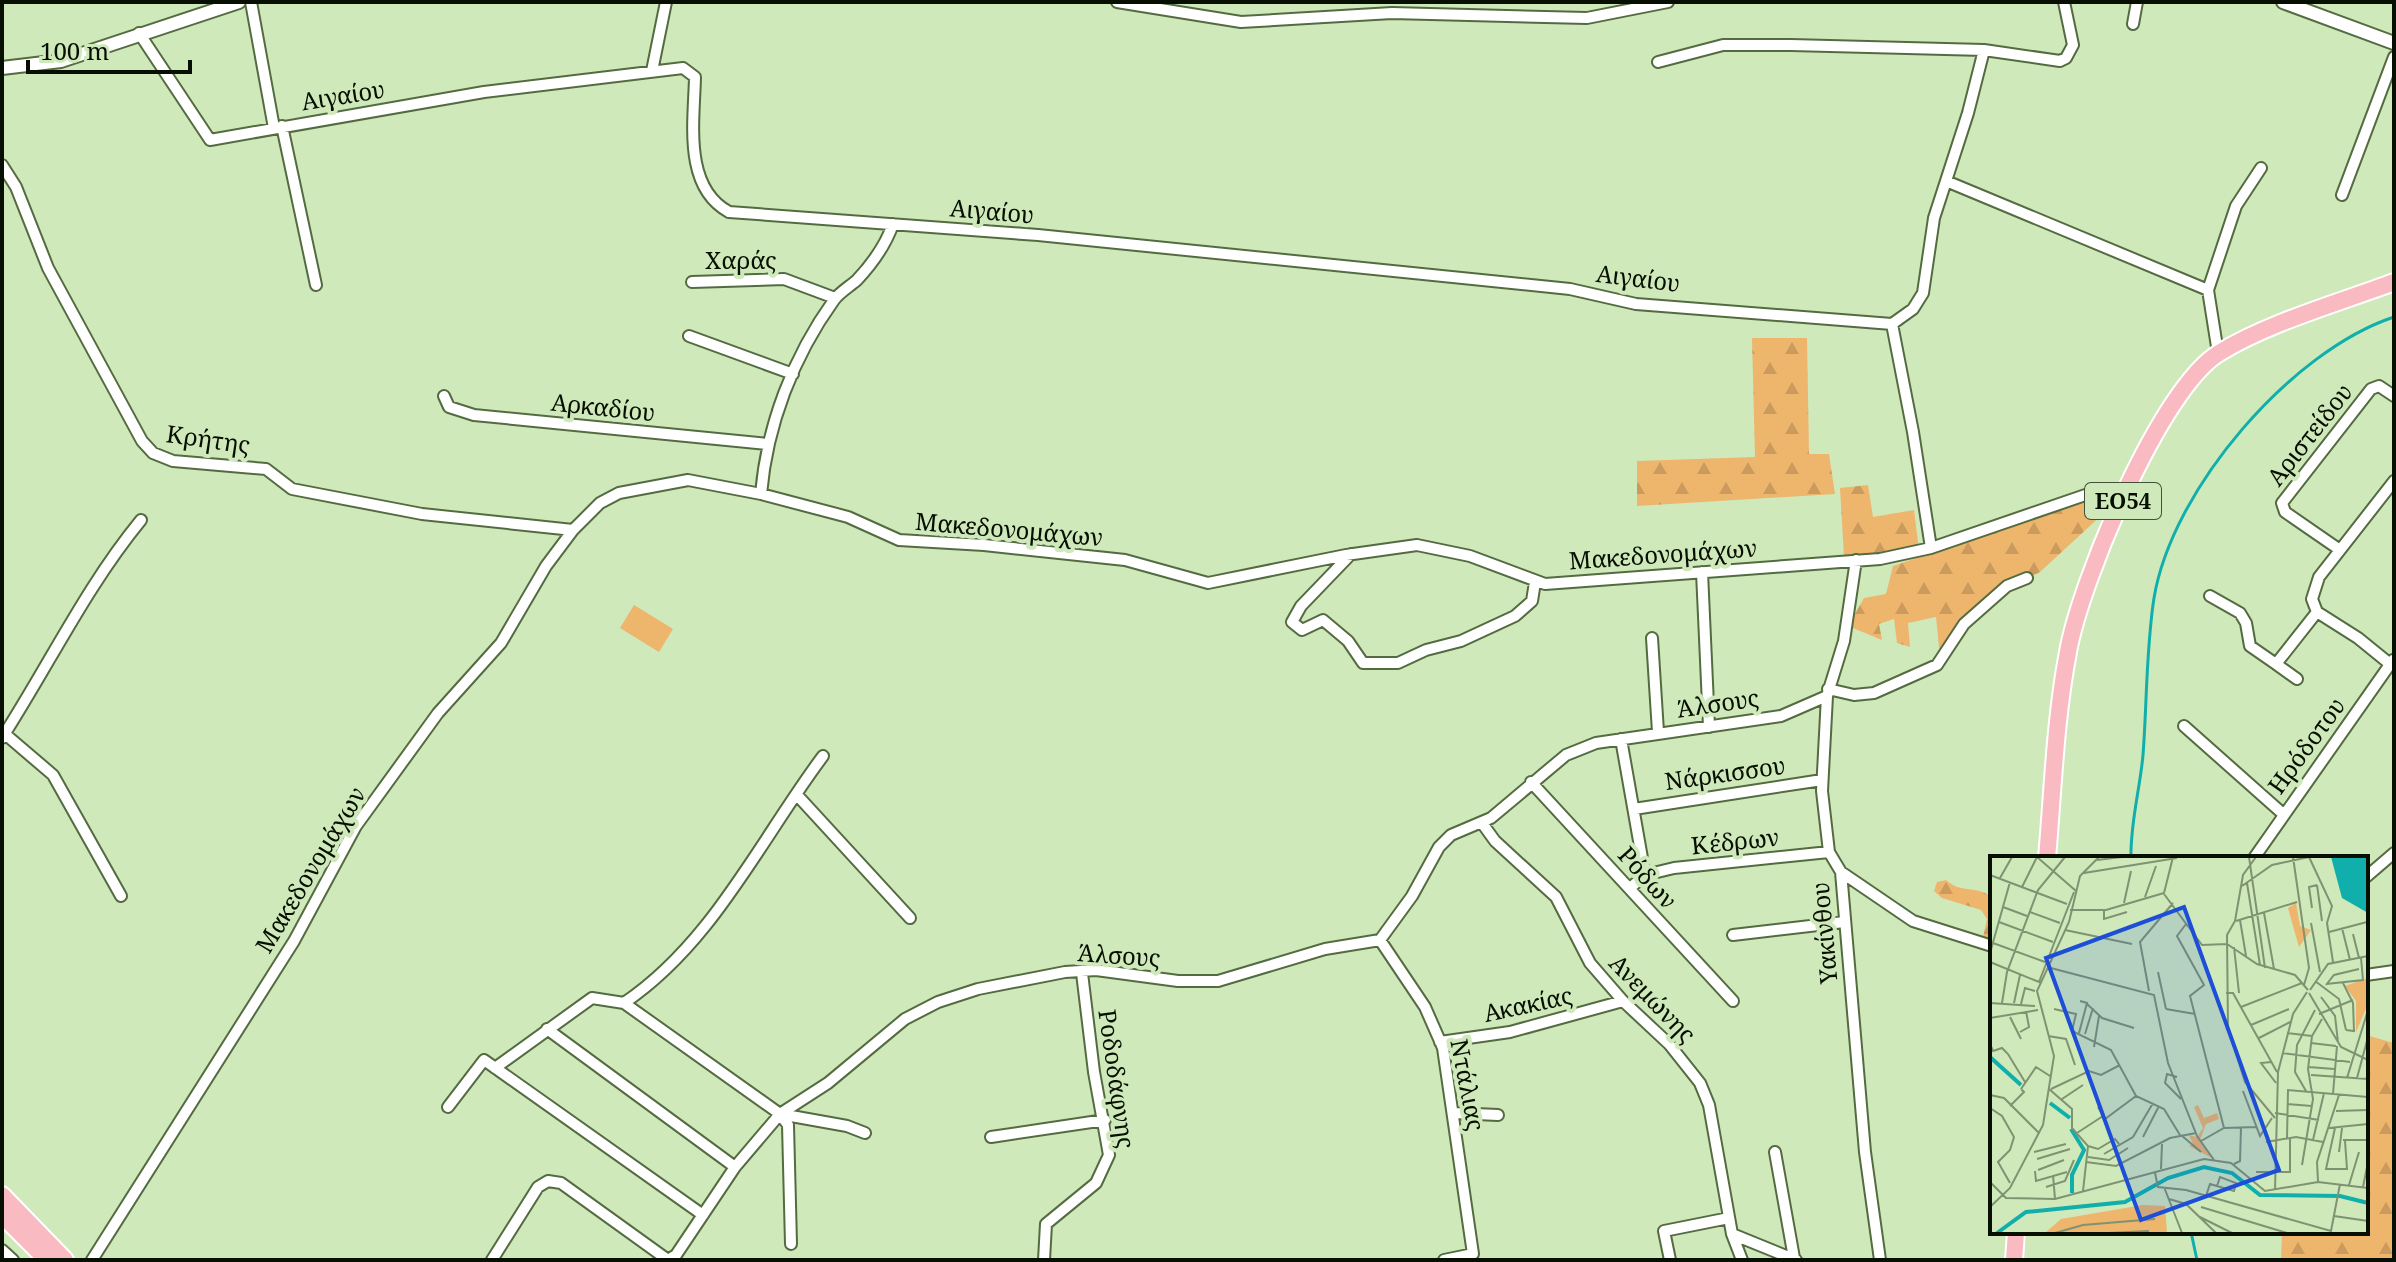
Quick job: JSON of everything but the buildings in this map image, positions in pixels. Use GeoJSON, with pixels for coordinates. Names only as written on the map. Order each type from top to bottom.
{"type":"FeatureCollection","features":[{"type":"Feature","properties":{"kind":"main road","name":"ΕΟ54"},"geometry":{"type":"LineString","coordinates":[[2047,856],[2068,650],[2082,598],[2124,500],[2177,395],[2218,353],[2394,282]]}},
{"type":"Feature","properties":{"kind":"main road"},"geometry":{"type":"LineString","coordinates":[[2,1195],[65,1260]]}},
{"type":"Feature","properties":{"kind":"main road"},"geometry":{"type":"LineString","coordinates":[[2,1215],[47,1260]]}},
{"type":"Feature","properties":{"kind":"main road"},"geometry":{"type":"LineString","coordinates":[[2014,1260],[2016,1234]]}},
{"type":"Feature","properties":{"kind":"street"},"geometry":{"type":"LineString","coordinates":[[2,68],[61,61],[239,2]]}},
{"type":"Feature","properties":{"kind":"street"},"geometry":{"type":"LineString","coordinates":[[251,2],[316,285]]}},
{"type":"Feature","properties":{"kind":"street"},"geometry":{"type":"LineString","coordinates":[[652,71],[666,2]]}},
{"type":"Feature","properties":{"kind":"street"},"geometry":{"type":"LineString","coordinates":[[1117,2],[1241,22],[1392,13],[1587,18],[1668,2]]}},
{"type":"Feature","properties":{"kind":"street"},"geometry":{"type":"LineString","coordinates":[[1658,62],[1723,45],[1984,50],[2066,58],[2073,45],[2073,34],[2064,2]]}},
{"type":"Feature","properties":{"kind":"street"},"geometry":{"type":"LineString","coordinates":[[2133,24],[2137,2]]}},
{"type":"Feature","properties":{"kind":"street"},"geometry":{"type":"LineString","coordinates":[[2287,3],[2394,43]]}},
{"type":"Feature","properties":{"kind":"street","name":"Αιγαίου"},"geometry":{"type":"LineString","coordinates":[[139,33],[210,140],[484,92],[683,68],[695,77],[693,145],[704,192],[715,204],[729,212],[893,224],[1570,289],[1636,304],[1892,324]]}},
{"type":"Feature","properties":{"kind":"street"},"geometry":{"type":"LineString","coordinates":[[1931,548],[1892,324],[1913,309],[1923,293],[1934,218],[1984,50]]}},
{"type":"Feature","properties":{"kind":"street"},"geometry":{"type":"LineString","coordinates":[[2342,195],[2394,57]]}},
{"type":"Feature","properties":{"kind":"street","name":"Κρήτης"},"geometry":{"type":"LineString","coordinates":[[2,165],[16,187],[48,268],[142,441],[153,453],[173,461],[236,468],[255,466],[266,469],[292,489],[422,514],[573,530]]}},
{"type":"Feature","properties":{"kind":"street"},"geometry":{"type":"LineString","coordinates":[[2218,353],[2208,290],[2236,206],[2261,168]]}},
{"type":"Feature","properties":{"kind":"street"},"geometry":{"type":"LineString","coordinates":[[1946,181],[2208,290]]}},
{"type":"Feature","properties":{"kind":"street"},"geometry":{"type":"LineString","coordinates":[[761,494],[768,444],[784,391],[835,298],[866,269],[888,240],[893,224]]}},
{"type":"Feature","properties":{"kind":"street","name":"Χαράς"},"geometry":{"type":"LineString","coordinates":[[692,282],[784,279],[835,298]]}},
{"type":"Feature","properties":{"kind":"street"},"geometry":{"type":"LineString","coordinates":[[689,336],[793,374]]}},
{"type":"Feature","properties":{"kind":"street","name":"Αριστείδου"},"geometry":{"type":"LineString","coordinates":[[2340,550],[2285,512],[2282,503],[2371,389],[2379,386],[2394,396]]}},
{"type":"Feature","properties":{"kind":"street","name":"Αρκαδίου"},"geometry":{"type":"LineString","coordinates":[[444,396],[449,407],[474,415],[768,444]]}},
{"type":"Feature","properties":{"kind":"street","name":"Μακεδονομάχων"},"geometry":{"type":"LineString","coordinates":[[92,1260],[294,941],[356,826],[438,713],[501,643],[546,566],[573,530],[600,503],[619,493],[688,480],[761,494],[848,517],[899,540],[984,545],[1125,560],[1196,583],[1264,575],[1351,554],[1417,545],[1438,547],[1535,582],[1856,560],[1900,556],[1931,548],[2094,492],[2124,500]]}},
{"type":"Feature","properties":{"kind":"street"},"geometry":{"type":"LineString","coordinates":[[2392,662],[2317,612],[2312,599],[2313,587],[2394,481]]}},
{"type":"Feature","properties":{"kind":"street"},"geometry":{"type":"LineString","coordinates":[[121,896],[53,775],[3,736],[47,658],[119,547],[141,520]]}},
{"type":"Feature","properties":{"kind":"street"},"geometry":{"type":"LineString","coordinates":[[1351,554],[1301,606],[1292,622],[1302,630],[1323,620],[1347,640],[1363,663],[1398,663],[1426,650],[1461,641],[1515,616],[1532,601],[1535,582]]}},
{"type":"Feature","properties":{"kind":"street","name":"Υακίνθου"},"geometry":{"type":"LineString","coordinates":[[1856,560],[1844,641],[1828,693],[1822,810],[1829,852],[1841,872],[1865,1152],[1880,1260]]}},
{"type":"Feature","properties":{"kind":"street"},"geometry":{"type":"LineString","coordinates":[[1702,572],[1709,727]]}},
{"type":"Feature","properties":{"kind":"street"},"geometry":{"type":"LineString","coordinates":[[1828,693],[1874,693],[1937,665],[1964,624],[2007,586],[2027,578]]}},
{"type":"Feature","properties":{"kind":"street"},"geometry":{"type":"LineString","coordinates":[[2210,596],[2240,613],[2246,623],[2250,646],[2297,679]]}},
{"type":"Feature","properties":{"kind":"street"},"geometry":{"type":"LineString","coordinates":[[2276,664],[2317,612]]}},
{"type":"Feature","properties":{"kind":"street"},"geometry":{"type":"LineString","coordinates":[[1652,638],[1658,732]]}},
{"type":"Feature","properties":{"kind":"street","name":"Ηρόδοτου"},"geometry":{"type":"LineString","coordinates":[[2255,856],[2282,813],[2392,662]]}},
{"type":"Feature","properties":{"kind":"street","name":"Άλσους"},"geometry":{"type":"LineString","coordinates":[[492,1260],[538,1187],[548,1181],[561,1183],[668,1260],[676,1255],[735,1167],[780,1114],[828,1083],[905,1019],[938,1002],[1036,977],[1096,970],[1178,981],[1218,981],[1325,949],[1380,940],[1412,896],[1439,847],[1451,835],[1482,823],[1531,782],[1583,746],[1658,732],[1781,716],[1828,693]]}},
{"type":"Feature","properties":{"kind":"street"},"geometry":{"type":"LineString","coordinates":[[2184,726],[2282,813]]}},
{"type":"Feature","properties":{"kind":"street"},"geometry":{"type":"LineString","coordinates":[[1621,739],[1645,875],[1630,888]]}},
{"type":"Feature","properties":{"kind":"street"},"geometry":{"type":"LineString","coordinates":[[624,1003],[656,982],[686,949],[733,890],[823,756]]}},
{"type":"Feature","properties":{"kind":"street","name":"Νάρκισσου"},"geometry":{"type":"LineString","coordinates":[[1634,809],[1822,780]]}},
{"type":"Feature","properties":{"kind":"street","name":"Ρόδων"},"geometry":{"type":"LineString","coordinates":[[1531,782],[1733,1001]]}},
{"type":"Feature","properties":{"kind":"street"},"geometry":{"type":"LineString","coordinates":[[797,795],[910,918]]}},
{"type":"Feature","properties":{"kind":"street","name":"Ανεμώνης"},"geometry":{"type":"LineString","coordinates":[[1482,823],[1495,841],[1556,897],[1590,963],[1623,1001],[1669,1044],[1705,1093],[1732,1234],[1742,1260]]}},
{"type":"Feature","properties":{"kind":"street","name":"Κέδρων"},"geometry":{"type":"LineString","coordinates":[[1645,875],[1674,868],[1829,852]]}},
{"type":"Feature","properties":{"kind":"street"},"geometry":{"type":"LineString","coordinates":[[2368,875],[2394,853]]}},
{"type":"Feature","properties":{"kind":"street"},"geometry":{"type":"LineString","coordinates":[[1841,872],[1913,921],[1990,945]]}},
{"type":"Feature","properties":{"kind":"street"},"geometry":{"type":"LineString","coordinates":[[1733,935],[1844,922]]}},
{"type":"Feature","properties":{"kind":"street","name":"Ντάλιας"},"geometry":{"type":"LineString","coordinates":[[1380,940],[1425,1007],[1440,1042],[1454,1113],[1473,1254],[1444,1260]]}},
{"type":"Feature","properties":{"kind":"street","name":"Ροδοδάφνης"},"geometry":{"type":"LineString","coordinates":[[1044,1260],[1046,1224],[1096,1183],[1108,1163],[1110,1145],[1094,1072],[1082,973]]}},
{"type":"Feature","properties":{"kind":"street"},"geometry":{"type":"LineString","coordinates":[[2368,975],[2393,973]]}},
{"type":"Feature","properties":{"kind":"street"},"geometry":{"type":"LineString","coordinates":[[495,1068],[592,998],[624,1003],[780,1114],[847,1126],[865,1133]]}},
{"type":"Feature","properties":{"kind":"street","name":"Ακακίας"},"geometry":{"type":"LineString","coordinates":[[1440,1042],[1510,1032],[1623,1001]]}},
{"type":"Feature","properties":{"kind":"street"},"geometry":{"type":"LineString","coordinates":[[547,1029],[735,1167]]}},
{"type":"Feature","properties":{"kind":"street"},"geometry":{"type":"LineString","coordinates":[[448,1107],[484,1060],[703,1215]]}},
{"type":"Feature","properties":{"kind":"street"},"geometry":{"type":"LineString","coordinates":[[1454,1113],[1498,1115]]}},
{"type":"Feature","properties":{"kind":"street"},"geometry":{"type":"LineString","coordinates":[[780,1114],[789,1136],[791,1244]]}},
{"type":"Feature","properties":{"kind":"street"},"geometry":{"type":"LineString","coordinates":[[991,1137],[1105,1120]]}},
{"type":"Feature","properties":{"kind":"street"},"geometry":{"type":"LineString","coordinates":[[1775,1152],[1795,1259]]}},
{"type":"Feature","properties":{"kind":"street"},"geometry":{"type":"LineString","coordinates":[[1670,1260],[1664,1231],[1729,1218]]}},
{"type":"Feature","properties":{"kind":"street"},"geometry":{"type":"LineString","coordinates":[[1732,1234],[1795,1259]]}},
{"type":"Feature","properties":{"kind":"street"},"geometry":{"type":"LineString","coordinates":[[2,1250],[13,1260]]}},
{"type":"Feature","properties":{"kind":"green space"},"geometry":{"type":"Polygon","coordinates":[[[1752,338],[1807,338],[1809,454],[1829,454],[1835,494],[1637,506],[1637,461],[1755,457],[1752,338]]]}},
{"type":"Feature","properties":{"kind":"green space"},"geometry":{"type":"Polygon","coordinates":[[[1868,485],[1873,517],[1914,510],[1919,550],[1844,557],[1840,488],[1868,485]]]}},
{"type":"Feature","properties":{"kind":"green space"},"geometry":{"type":"Polygon","coordinates":[[[2092,499],[2105,512],[2040,572],[1976,606],[1954,632],[1940,657],[1936,617],[1908,623],[1910,647],[1897,643],[1894,619],[1879,624],[1882,640],[1848,626],[1864,598],[1886,594],[1893,566],[2092,499]]]}},
{"type":"Feature","properties":{"kind":"green space"},"geometry":{"type":"Polygon","coordinates":[[[634,605],[673,629],[659,652],[620,628],[634,605]]]}},
{"type":"Feature","properties":{"kind":"green space"},"geometry":{"type":"Polygon","coordinates":[[[1946,880],[1957,887],[1990,896],[1990,940],[1983,937],[1987,919],[1981,910],[1942,898],[1934,891],[1937,882],[1946,880]]]}},
{"type":"Feature","properties":{"kind":"green space"},"geometry":{"type":"Polygon","coordinates":[[[2368,1036],[2394,1043],[2394,1260],[2281,1260],[2282,1234],[2368,1234],[2368,1036]]]}},
{"type":"Feature","properties":{"kind":"waterway"},"geometry":{"type":"LineString","coordinates":[[2131,856],[2143,755],[2151,617],[2165,556],[2185,513],[2211,470],[2242,429],[2278,392],[2316,360],[2355,334],[2394,317]]}},
{"type":"Feature","properties":{"kind":"waterway"},"geometry":{"type":"LineString","coordinates":[[2191,1234],[2197,1260]]}}]}
